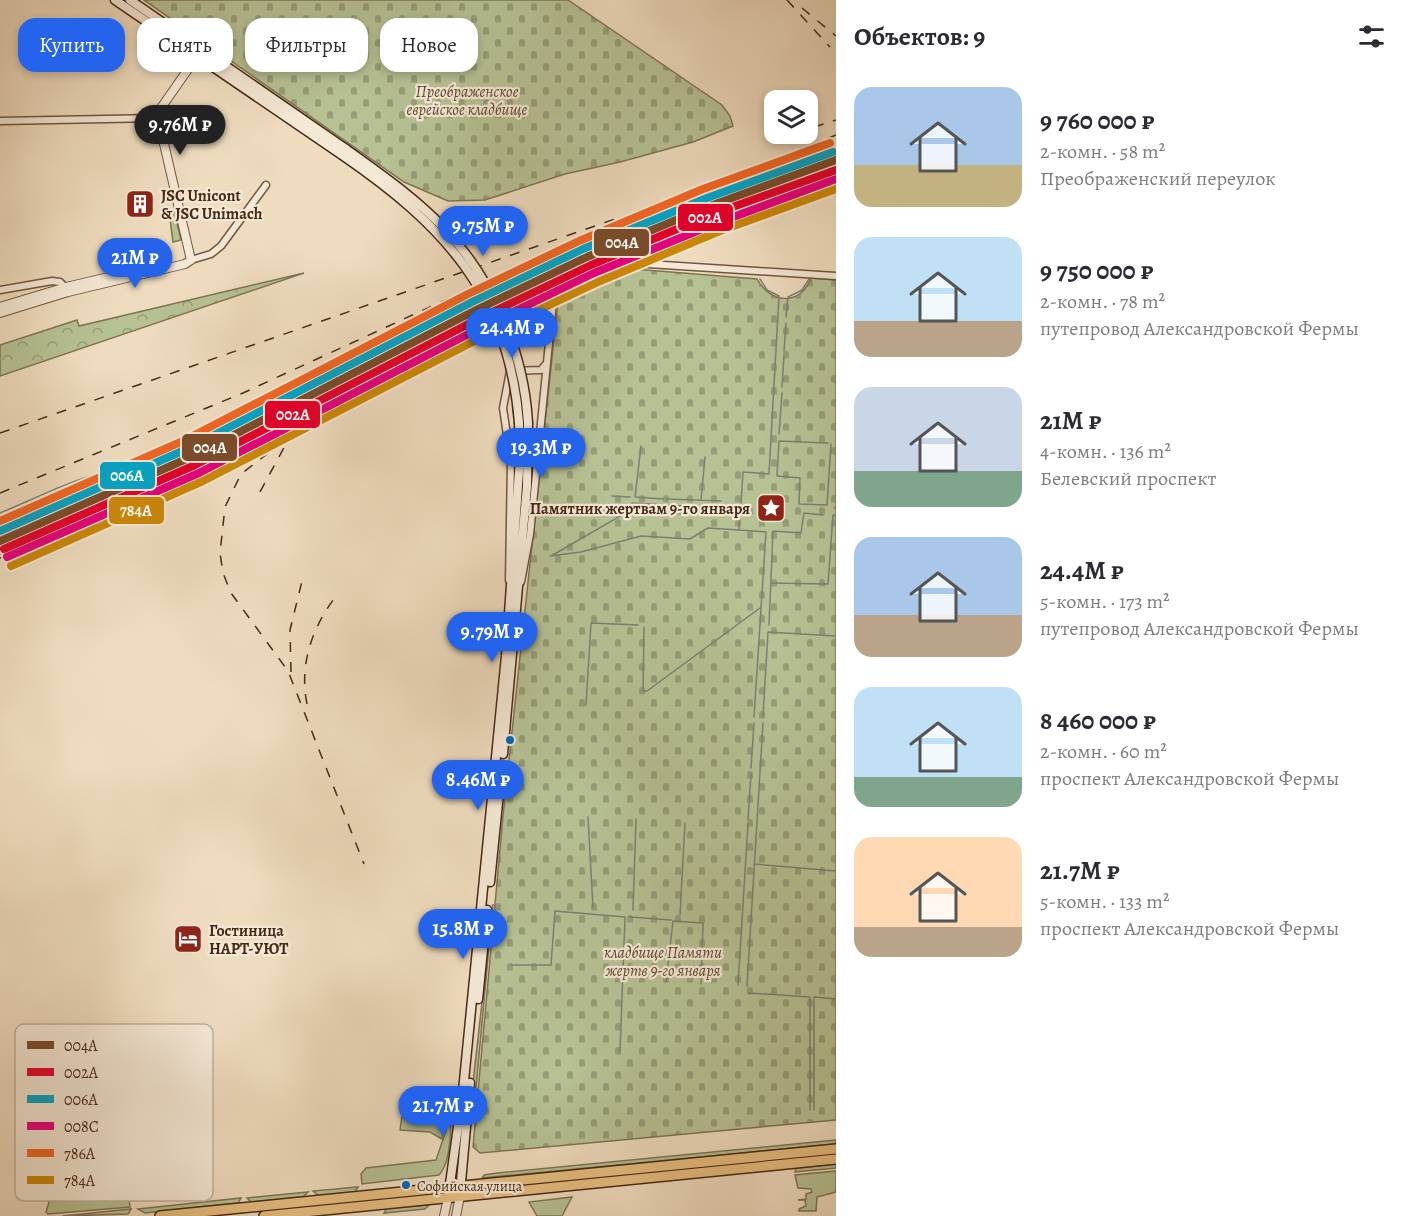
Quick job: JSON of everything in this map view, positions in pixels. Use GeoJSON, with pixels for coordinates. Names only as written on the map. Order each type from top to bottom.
{"type":"FeatureCollection","features":[{"type":"Feature","properties":{"kind":"main road"},"geometry":{"type":"LineString","coordinates":[[115,0],[144,18]]}},
{"type":"Feature","properties":{"kind":"main road"},"geometry":{"type":"LineString","coordinates":[[130,0],[153,18]]}},
{"type":"Feature","properties":{"kind":"main road"},"geometry":{"type":"LineString","coordinates":[[227,72],[422,207],[456,242],[477,271],[502,315],[512,342],[525,394],[524,423],[528,460],[512,596],[463,1091],[448,1198]]}},
{"type":"Feature","properties":{"kind":"main road"},"geometry":{"type":"LineString","coordinates":[[460,1196],[519,588],[519,534]]}},
{"type":"Feature","properties":{"kind":"main road"},"geometry":{"type":"LineString","coordinates":[[160,1216],[836,1149]]}},
{"type":"Feature","properties":{"kind":"main road"},"geometry":{"type":"LineString","coordinates":[[264,1216],[836,1159]]}},
{"type":"Feature","properties":{"kind":"street"},"geometry":{"type":"LineString","coordinates":[[186,72],[161,108],[158,118],[191,260]]}},
{"type":"Feature","properties":{"kind":"street"},"geometry":{"type":"LineString","coordinates":[[0,121],[158,118]]}},
{"type":"Feature","properties":{"kind":"street"},"geometry":{"type":"LineString","coordinates":[[0,307],[211,254],[221,246],[266,185]]}},
{"type":"Feature","properties":{"kind":"street"},"geometry":{"type":"LineString","coordinates":[[519,588],[528,549],[555,282],[602,261],[836,276]]}},
{"type":"Feature","properties":{"kind":"street"},"geometry":{"type":"LineString","coordinates":[[0,290],[52,281],[67,290]]}},
{"type":"Feature","properties":{"kind":"street"},"geometry":{"type":"LineString","coordinates":[[0,313],[67,290]]}},
{"type":"Feature","properties":{"kind":"street"},"geometry":{"type":"LineString","coordinates":[[512,596],[507,554],[512,472],[504,414],[506,393],[510,371],[541,370],[547,363]]}},
{"type":"Feature","properties":{"kind":"street"},"geometry":{"type":"LineString","coordinates":[[535,371],[542,377],[545,385]]}},
{"type":"Feature","properties":{"kind":"street"},"geometry":{"type":"LineString","coordinates":[[456,1216],[460,1196]]}},
{"type":"Feature","properties":{"kind":"street"},"geometry":{"type":"LineString","coordinates":[[444,1216],[448,1198]]}},
{"type":"Feature","properties":{"kind":"green space","name":"Преображенское еврейское кладбище"},"geometry":{"type":"Polygon","coordinates":[[[144,0],[568,0],[722,105],[730,116],[733,126],[693,142],[565,174],[485,200],[448,201],[404,182],[247,72],[368,72],[368,18],[245,18],[245,71],[233,62],[233,18],[170,18],[144,0]]]}},
{"type":"Feature","properties":{"kind":"green space"},"geometry":{"type":"Polygon","coordinates":[[[174,210],[181,240],[173,242],[169,211],[174,210]]]}},
{"type":"Feature","properties":{"kind":"green space","name":"кладбище Памяти жертв 9-го января"},"geometry":{"type":"Polygon","coordinates":[[[597,266],[757,279],[769,293],[785,298],[800,294],[811,278],[836,280],[836,1120],[480,1153],[473,1147],[503,816],[560,283],[597,266]]]}},
{"type":"Feature","properties":{"kind":"green space"},"geometry":{"type":"Polygon","coordinates":[[[304,273],[0,376],[0,345],[77,320],[79,326],[304,273]]]}},
{"type":"Feature","properties":{"kind":"green space"},"geometry":{"type":"Polygon","coordinates":[[[493,904],[474,1110],[473,1116],[472,1092],[493,904]]]}},
{"type":"Feature","properties":{"kind":"green space"},"geometry":{"type":"Polygon","coordinates":[[[405,1095],[423,1098],[423,1107],[414,1106],[413,1119],[432,1119],[432,1122],[444,1122],[442,1139],[430,1132],[400,1130],[405,1095]]]}},
{"type":"Feature","properties":{"kind":"green space"},"geometry":{"type":"Polygon","coordinates":[[[449,1122],[451,1123],[449,1150],[443,1170],[439,1175],[362,1184],[361,1174],[366,1168],[436,1160],[449,1122]]]}},
{"type":"Feature","properties":{"kind":"green space"},"geometry":{"type":"Polygon","coordinates":[[[836,1140],[836,1144],[482,1178],[484,1175],[497,1173],[836,1140]]]}},
{"type":"Feature","properties":{"kind":"green space"},"geometry":{"type":"Polygon","coordinates":[[[836,1164],[836,1168],[795,1172],[796,1168],[836,1164]]]}},
{"type":"Feature","properties":{"kind":"green space"},"geometry":{"type":"Polygon","coordinates":[[[836,1171],[836,1192],[817,1197],[816,1211],[799,1211],[806,1206],[805,1200],[798,1200],[806,1199],[806,1194],[812,1192],[811,1189],[798,1188],[795,1175],[836,1171]]]}},
{"type":"Feature","properties":{"kind":"green space"},"geometry":{"type":"Polygon","coordinates":[[[358,1187],[355,1192],[319,1196],[313,1191],[358,1187]]]}},
{"type":"Feature","properties":{"kind":"green space"},"geometry":{"type":"Polygon","coordinates":[[[308,1192],[303,1197],[251,1202],[247,1198],[308,1192]]]}},
{"type":"Feature","properties":{"kind":"green space"},"geometry":{"type":"Polygon","coordinates":[[[572,1197],[562,1216],[537,1216],[529,1202],[572,1197]]]}},
{"type":"Feature","properties":{"kind":"green space"},"geometry":{"type":"Polygon","coordinates":[[[241,1198],[238,1203],[145,1213],[138,1209],[213,1201],[241,1198]]]}},
{"type":"Feature","properties":{"kind":"green space"},"geometry":{"type":"Polygon","coordinates":[[[49,1201],[129,1201],[130,1207],[48,1214],[46,1212],[49,1201]]]}},
{"type":"Feature","properties":{"kind":"green space"},"geometry":{"type":"Polygon","coordinates":[[[429,1205],[425,1209],[384,1213],[387,1208],[429,1205]]]}},
{"type":"Feature","properties":{"kind":"green space"},"geometry":{"type":"Polygon","coordinates":[[[131,1209],[128,1214],[63,1216],[131,1209]]]}},
{"type":"Feature","properties":{"kind":"waterway"},"geometry":{"type":"LineString","coordinates":[[741,503],[743,472],[769,474],[779,296],[767,290],[760,279]]}},
{"type":"Feature","properties":{"kind":"waterway"},"geometry":{"type":"LineString","coordinates":[[786,317],[788,297],[802,290],[809,279]]}},
{"type":"Feature","properties":{"kind":"waterway"},"geometry":{"type":"LineString","coordinates":[[784,351],[786,323]]}},
{"type":"Feature","properties":{"kind":"waterway"},"geometry":{"type":"LineString","coordinates":[[782,387],[784,356]]}},
{"type":"Feature","properties":{"kind":"waterway"},"geometry":{"type":"LineString","coordinates":[[779,434],[782,393]]}},
{"type":"Feature","properties":{"kind":"waterway"},"geometry":{"type":"LineString","coordinates":[[0,554],[162,483],[244,441]]}},
{"type":"Feature","properties":{"kind":"waterway"},"geometry":{"type":"LineString","coordinates":[[828,443],[779,441],[777,476],[800,478],[799,504],[827,505],[831,444]]}},
{"type":"Feature","properties":{"kind":"waterway"},"geometry":{"type":"LineString","coordinates":[[641,446],[635,497],[663,499]]}},
{"type":"Feature","properties":{"kind":"waterway"},"geometry":{"type":"LineString","coordinates":[[701,500],[705,457]]}},
{"type":"Feature","properties":{"kind":"waterway"},"geometry":{"type":"LineString","coordinates":[[0,513],[67,484],[100,475]]}},
{"type":"Feature","properties":{"kind":"waterway"},"geometry":{"type":"LineString","coordinates":[[612,496],[630,497]]}},
{"type":"Feature","properties":{"kind":"waterway"},"geometry":{"type":"LineString","coordinates":[[667,499],[721,501]]}},
{"type":"Feature","properties":{"kind":"waterway"},"geometry":{"type":"LineString","coordinates":[[632,503],[735,509]]}},
{"type":"Feature","properties":{"kind":"waterway"},"geometry":{"type":"LineString","coordinates":[[0,534],[73,504]]}},
{"type":"Feature","properties":{"kind":"waterway"},"geometry":{"type":"LineString","coordinates":[[551,556],[641,504]]}},
{"type":"Feature","properties":{"kind":"waterway"},"geometry":{"type":"LineString","coordinates":[[740,509],[739,530],[766,532],[754,717]]}},
{"type":"Feature","properties":{"kind":"waterway"},"geometry":{"type":"LineString","coordinates":[[769,625],[773,531],[801,533],[804,513],[823,515]]}},
{"type":"Feature","properties":{"kind":"waterway"},"geometry":{"type":"LineString","coordinates":[[772,583],[828,584],[833,515],[836,516]]}},
{"type":"Feature","properties":{"kind":"waterway"},"geometry":{"type":"LineString","coordinates":[[550,556],[581,552],[641,536],[690,539],[708,528],[739,530]]}},
{"type":"Feature","properties":{"kind":"waterway"},"geometry":{"type":"LineString","coordinates":[[644,627],[643,691],[647,691],[760,608]]}},
{"type":"Feature","properties":{"kind":"waterway"},"geometry":{"type":"LineString","coordinates":[[586,705],[591,623],[638,625]]}},
{"type":"Feature","properties":{"kind":"waterway"},"geometry":{"type":"LineString","coordinates":[[763,716],[768,632],[836,636]]}},
{"type":"Feature","properties":{"kind":"waterway"},"geometry":{"type":"LineString","coordinates":[[751,768],[754,723]]}},
{"type":"Feature","properties":{"kind":"waterway"},"geometry":{"type":"LineString","coordinates":[[747,986],[763,723]]}},
{"type":"Feature","properties":{"kind":"waterway"},"geometry":{"type":"LineString","coordinates":[[748,819],[751,774]]}},
{"type":"Feature","properties":{"kind":"waterway"},"geometry":{"type":"LineString","coordinates":[[588,817],[593,908]]}},
{"type":"Feature","properties":{"kind":"waterway"},"geometry":{"type":"LineString","coordinates":[[633,910],[636,819]]}},
{"type":"Feature","properties":{"kind":"waterway"},"geometry":{"type":"LineString","coordinates":[[680,915],[685,823]]}},
{"type":"Feature","properties":{"kind":"waterway"},"geometry":{"type":"LineString","coordinates":[[738,985],[748,824]]}},
{"type":"Feature","properties":{"kind":"waterway"},"geometry":{"type":"LineString","coordinates":[[754,864],[836,871]]}},
{"type":"Feature","properties":{"kind":"waterway"},"geometry":{"type":"LineString","coordinates":[[511,965],[551,965],[555,911],[625,917],[620,1052]]}},
{"type":"Feature","properties":{"kind":"waterway"},"geometry":{"type":"LineString","coordinates":[[630,917],[671,920]]}},
{"type":"Feature","properties":{"kind":"waterway"},"geometry":{"type":"LineString","coordinates":[[666,982],[673,921],[703,923],[701,984]]}},
{"type":"Feature","properties":{"kind":"waterway"},"geometry":{"type":"LineString","coordinates":[[749,993],[810,997],[810,1110]]}},
{"type":"Feature","properties":{"kind":"waterway"},"geometry":{"type":"LineString","coordinates":[[814,1110],[814,997],[836,999]]}},
{"type":"Feature","properties":{"kind":"railway"},"geometry":{"type":"LineString","coordinates":[[787,0],[830,47]]}},
{"type":"Feature","properties":{"kind":"railway"},"geometry":{"type":"LineString","coordinates":[[802,8],[836,36]]}},
{"type":"Feature","properties":{"kind":"railway"},"geometry":{"type":"LineString","coordinates":[[818,126],[836,120]]}},
{"type":"Feature","properties":{"kind":"railway"},"geometry":{"type":"LineString","coordinates":[[0,493],[243,393],[443,301],[836,135]]}},
{"type":"Feature","properties":{"kind":"railway"},"geometry":{"type":"LineString","coordinates":[[791,176],[836,157]]}},
{"type":"Feature","properties":{"kind":"railway"},"geometry":{"type":"LineString","coordinates":[[810,174],[836,168]]}},
{"type":"Feature","properties":{"kind":"railway"},"geometry":{"type":"LineString","coordinates":[[0,433],[615,219]]}},
{"type":"Feature","properties":{"kind":"railway"},"geometry":{"type":"LineString","coordinates":[[0,558],[114,511],[218,463],[342,391],[550,277]]}},
{"type":"Feature","properties":{"kind":"railway"},"geometry":{"type":"LineString","coordinates":[[328,412],[475,339]]}},
{"type":"Feature","properties":{"kind":"railway"},"geometry":{"type":"LineString","coordinates":[[335,409],[280,444],[241,474],[225,507],[220,553],[223,573],[231,593],[288,671],[364,864]]}},
{"type":"Feature","properties":{"kind":"railway"},"geometry":{"type":"LineString","coordinates":[[260,492],[287,442]]}},
{"type":"Feature","properties":{"kind":"railway"},"geometry":{"type":"LineString","coordinates":[[291,672],[290,630],[302,581]]}},
{"type":"Feature","properties":{"kind":"railway"},"geometry":{"type":"LineString","coordinates":[[307,704],[306,661],[314,634],[336,596]]}},
{"type":"Feature","properties":{"kind":"transit line","name":"786А"},"geometry":{"type":"LineString","coordinates":[[0,521],[183,441],[468,294],[579,241],[703,189],[830,143]]}},
{"type":"Feature","properties":{"kind":"transit line","name":"006А"},"geometry":{"type":"LineString","coordinates":[[0,531],[187,449],[472,302],[583,249],[707,198],[833,152]]}},
{"type":"Feature","properties":{"kind":"transit line","name":"004А"},"geometry":{"type":"LineString","coordinates":[[0,541],[191,457],[476,310],[587,257],[710,206],[836,160]]}},
{"type":"Feature","properties":{"kind":"transit line","name":"002А"},"geometry":{"type":"LineString","coordinates":[[4,549],[195,465],[480,318],[591,265],[713,214],[836,170]]}},
{"type":"Feature","properties":{"kind":"transit line","name":"008С"},"geometry":{"type":"LineString","coordinates":[[7,557],[199,473],[484,326],[594,273],[717,223],[836,179]]}},
{"type":"Feature","properties":{"kind":"transit line","name":"784А"},"geometry":{"type":"LineString","coordinates":[[11,566],[203,481],[488,334],[598,282],[720,231],[836,189]]}},
{"type":"Feature","properties":{"kind":"place","name":"JSC Unicont & JSC Unimach"},"geometry":{"type":"Point","coordinates":[140,204]}},
{"type":"Feature","properties":{"kind":"place","name":"Памятник жертвам 9-го января"},"geometry":{"type":"Point","coordinates":[771,508]}},
{"type":"Feature","properties":{"kind":"place","name":"Гостиница НАРТ-УЮТ"},"geometry":{"type":"Point","coordinates":[188,939]}},
{"type":"Feature","properties":{"kind":"place","name":"Софийская улица"},"geometry":{"type":"Point","coordinates":[406,1185]}}]}
